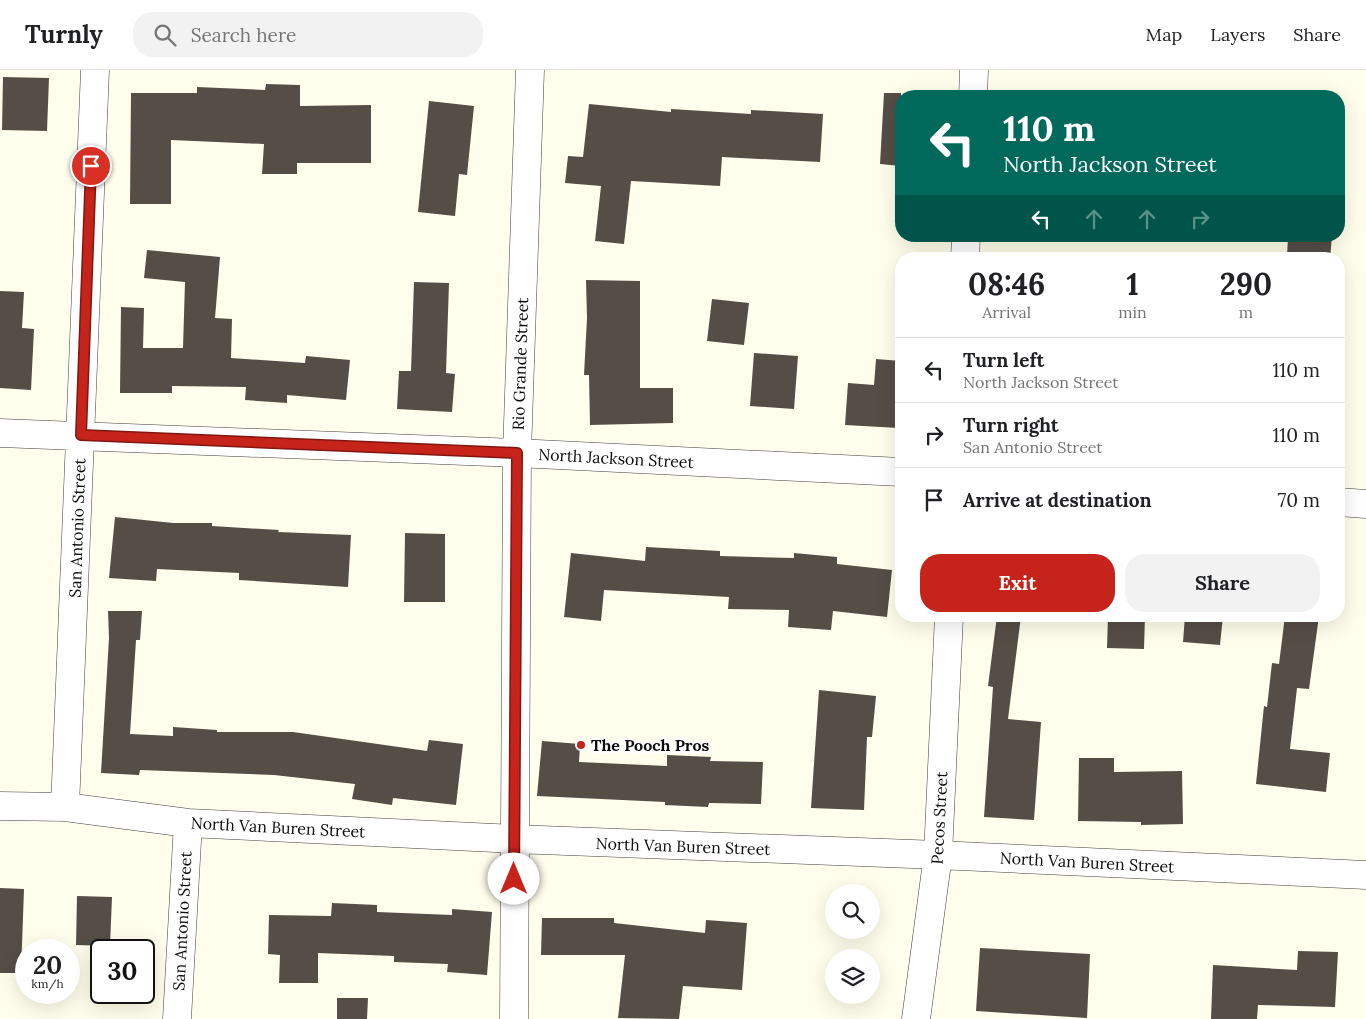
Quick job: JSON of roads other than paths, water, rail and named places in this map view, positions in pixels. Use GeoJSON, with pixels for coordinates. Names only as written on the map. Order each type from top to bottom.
{"type":"FeatureCollection","features":[{"type":"Feature","properties":{"kind":"street","name":"San Antonio Street"},"geometry":{"type":"LineString","coordinates":[[65,807],[95,70]]}},
{"type":"Feature","properties":{"kind":"street","name":"Rio Grande Street"},"geometry":{"type":"LineString","coordinates":[[514,1019],[517,453],[530,70]]}},
{"type":"Feature","properties":{"kind":"street"},"geometry":{"type":"LineString","coordinates":[[973,90],[974,70]]}},
{"type":"Feature","properties":{"kind":"street","name":"North Jackson Street"},"geometry":{"type":"LineString","coordinates":[[0,433],[517,453],[895,472]]}},
{"type":"Feature","properties":{"kind":"street"},"geometry":{"type":"LineString","coordinates":[[1345,502],[1366,504]]}},
{"type":"Feature","properties":{"kind":"street","name":"Pecos Street"},"geometry":{"type":"LineString","coordinates":[[916,1019],[938,855],[949,622]]}},
{"type":"Feature","properties":{"kind":"street","name":"North Van Buren Street"},"geometry":{"type":"LineString","coordinates":[[0,806],[65,807],[188,823],[514,839],[938,855],[1366,876]]}},
{"type":"Feature","properties":{"kind":"street","name":"San Antonio Street"},"geometry":{"type":"LineString","coordinates":[[177,1019],[188,823]]}},
{"type":"Feature","properties":{"kind":"place","name":"The Pooch Pros"},"geometry":{"type":"Point","coordinates":[581,745]}}]}
